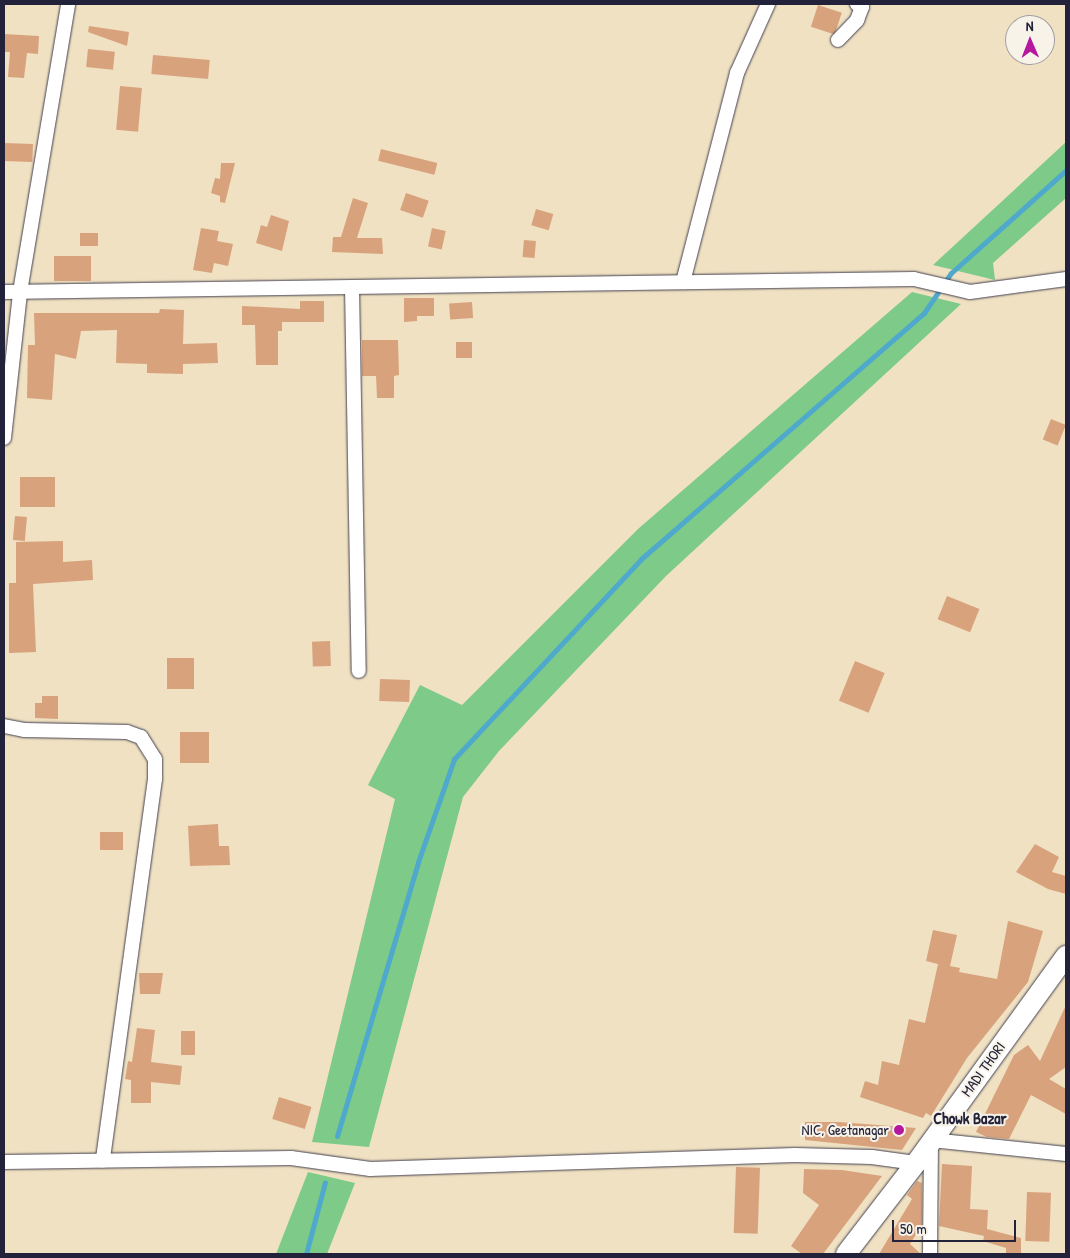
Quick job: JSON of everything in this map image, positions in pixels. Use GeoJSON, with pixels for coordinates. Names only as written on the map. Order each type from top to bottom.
{"type":"FeatureCollection","features":[{"type":"Feature","properties":{"kind":"main road","name":"MADI THORI"},"geometry":{"type":"LineString","coordinates":[[846,1254],[916,1163],[930,1140],[1066,956]]}},
{"type":"Feature","properties":{"kind":"street"},"geometry":{"type":"LineString","coordinates":[[4,438],[20,292],[68,4]]}},
{"type":"Feature","properties":{"kind":"street"},"geometry":{"type":"LineString","coordinates":[[683,282],[738,73],[768,4]]}},
{"type":"Feature","properties":{"kind":"street"},"geometry":{"type":"LineString","coordinates":[[838,40],[857,20],[862,6],[857,4]]}},
{"type":"Feature","properties":{"kind":"street"},"geometry":{"type":"LineString","coordinates":[[4,292],[914,279],[970,292],[1066,279]]}},
{"type":"Feature","properties":{"kind":"street"},"geometry":{"type":"LineString","coordinates":[[352,287],[359,671]]}},
{"type":"Feature","properties":{"kind":"street"},"geometry":{"type":"LineString","coordinates":[[4,726],[24,730],[127,732],[141,737],[155,759],[155,779],[103,1160]]}},
{"type":"Feature","properties":{"kind":"street"},"geometry":{"type":"LineString","coordinates":[[930,1254],[930,1140],[1066,1154]]}},
{"type":"Feature","properties":{"kind":"street"},"geometry":{"type":"LineString","coordinates":[[4,1162],[291,1158],[370,1169],[795,1156],[872,1157],[916,1163]]}},
{"type":"Feature","properties":{"kind":"green space"},"geometry":{"type":"Polygon","coordinates":[[[1066,142],[1066,198],[993,263],[995,280],[933,265],[1066,142]]]}},
{"type":"Feature","properties":{"kind":"green space"},"geometry":{"type":"Polygon","coordinates":[[[912,292],[961,304],[666,576],[499,751],[463,797],[369,1147],[312,1142],[395,799],[368,785],[420,685],[462,705],[638,529],[912,292]]]}},
{"type":"Feature","properties":{"kind":"green space"},"geometry":{"type":"Polygon","coordinates":[[[308,1172],[355,1183],[327,1254],[276,1254],[308,1172]]]}},
{"type":"Feature","properties":{"kind":"building"},"geometry":{"type":"Polygon","coordinates":[[[818,5],[842,13],[835,35],[811,27],[818,5]]]}},
{"type":"Feature","properties":{"kind":"building"},"geometry":{"type":"Polygon","coordinates":[[[89,26],[129,32],[127,46],[88,32],[89,26]]]}},
{"type":"Feature","properties":{"kind":"building"},"geometry":{"type":"Polygon","coordinates":[[[4,34],[39,36],[38,54],[27,53],[24,78],[8,77],[10,52],[4,52],[4,34]]]}},
{"type":"Feature","properties":{"kind":"building"},"geometry":{"type":"Polygon","coordinates":[[[88,49],[115,52],[113,70],[86,67],[88,49]]]}},
{"type":"Feature","properties":{"kind":"building"},"geometry":{"type":"Polygon","coordinates":[[[153,55],[210,60],[208,79],[151,74],[153,55]]]}},
{"type":"Feature","properties":{"kind":"building"},"geometry":{"type":"Polygon","coordinates":[[[120,86],[142,88],[138,132],[116,130],[120,86]]]}},
{"type":"Feature","properties":{"kind":"building"},"geometry":{"type":"Polygon","coordinates":[[[4,143],[33,144],[32,162],[4,161],[4,143]]]}},
{"type":"Feature","properties":{"kind":"building"},"geometry":{"type":"Polygon","coordinates":[[[381,149],[437,163],[434,175],[378,161],[381,149]]]}},
{"type":"Feature","properties":{"kind":"building"},"geometry":{"type":"Polygon","coordinates":[[[221,163],[235,163],[225,203],[220,202],[220,196],[211,193],[215,178],[220,179],[221,163]]]}},
{"type":"Feature","properties":{"kind":"building"},"geometry":{"type":"Polygon","coordinates":[[[406,193],[429,201],[423,218],[400,210],[406,193]]]}},
{"type":"Feature","properties":{"kind":"building"},"geometry":{"type":"Polygon","coordinates":[[[353,198],[368,203],[357,238],[382,238],[383,254],[332,252],[333,237],[341,237],[353,198]]]}},
{"type":"Feature","properties":{"kind":"building"},"geometry":{"type":"Polygon","coordinates":[[[536,209],[553,214],[549,230],[531,225],[536,209]]]}},
{"type":"Feature","properties":{"kind":"building"},"geometry":{"type":"Polygon","coordinates":[[[271,215],[289,221],[282,251],[256,243],[261,225],[267,227],[271,215]]]}},
{"type":"Feature","properties":{"kind":"building"},"geometry":{"type":"Polygon","coordinates":[[[201,228],[219,231],[217,241],[233,244],[228,266],[214,263],[212,273],[193,270],[201,228]]]}},
{"type":"Feature","properties":{"kind":"building"},"geometry":{"type":"Polygon","coordinates":[[[432,228],[446,231],[442,249],[428,247],[432,228]]]}},
{"type":"Feature","properties":{"kind":"building"},"geometry":{"type":"Polygon","coordinates":[[[80,233],[98,233],[98,246],[80,246],[80,233]]]}},
{"type":"Feature","properties":{"kind":"building"},"geometry":{"type":"Polygon","coordinates":[[[524,240],[536,241],[534,258],[523,257],[524,240]]]}},
{"type":"Feature","properties":{"kind":"building"},"geometry":{"type":"Polygon","coordinates":[[[54,256],[91,256],[91,281],[54,281],[54,256]]]}},
{"type":"Feature","properties":{"kind":"building"},"geometry":{"type":"Polygon","coordinates":[[[404,298],[434,298],[434,316],[417,316],[417,321],[404,322],[404,298]]]}},
{"type":"Feature","properties":{"kind":"building"},"geometry":{"type":"Polygon","coordinates":[[[300,301],[324,301],[324,322],[282,322],[282,331],[278,331],[278,365],[256,365],[255,325],[242,325],[242,306],[300,309],[300,301]]]}},
{"type":"Feature","properties":{"kind":"building"},"geometry":{"type":"Polygon","coordinates":[[[472,302],[473,318],[450,320],[449,304],[472,302]]]}},
{"type":"Feature","properties":{"kind":"building"},"geometry":{"type":"Polygon","coordinates":[[[160,309],[184,310],[183,344],[217,343],[218,363],[183,364],[183,374],[147,373],[147,364],[116,363],[117,330],[81,331],[76,359],[55,354],[52,400],[27,398],[28,345],[35,345],[34,313],[159,313],[160,309]]]}},
{"type":"Feature","properties":{"kind":"building"},"geometry":{"type":"Polygon","coordinates":[[[362,340],[398,340],[399,375],[394,376],[394,398],[377,398],[376,376],[362,376],[362,340]]]}},
{"type":"Feature","properties":{"kind":"building"},"geometry":{"type":"Polygon","coordinates":[[[456,342],[472,342],[472,358],[456,358],[456,342]]]}},
{"type":"Feature","properties":{"kind":"building"},"geometry":{"type":"Polygon","coordinates":[[[1051,419],[1066,425],[1058,445],[1043,439],[1051,419]]]}},
{"type":"Feature","properties":{"kind":"building"},"geometry":{"type":"Polygon","coordinates":[[[20,477],[55,477],[55,507],[20,507],[20,477]]]}},
{"type":"Feature","properties":{"kind":"building"},"geometry":{"type":"Polygon","coordinates":[[[15,516],[27,517],[25,541],[13,540],[15,516]]]}},
{"type":"Feature","properties":{"kind":"building"},"geometry":{"type":"Polygon","coordinates":[[[63,541],[63,562],[92,560],[93,580],[33,584],[36,652],[9,653],[9,583],[16,583],[16,542],[63,541]]]}},
{"type":"Feature","properties":{"kind":"building"},"geometry":{"type":"Polygon","coordinates":[[[947,596],[979,609],[970,632],[938,619],[947,596]]]}},
{"type":"Feature","properties":{"kind":"building"},"geometry":{"type":"Polygon","coordinates":[[[330,641],[331,666],[313,667],[312,642],[330,641]]]}},
{"type":"Feature","properties":{"kind":"building"},"geometry":{"type":"Polygon","coordinates":[[[167,658],[194,658],[194,689],[167,689],[167,658]]]}},
{"type":"Feature","properties":{"kind":"building"},"geometry":{"type":"Polygon","coordinates":[[[855,661],[885,673],[869,713],[839,701],[855,661]]]}},
{"type":"Feature","properties":{"kind":"building"},"geometry":{"type":"Polygon","coordinates":[[[380,679],[410,680],[409,702],[379,701],[380,679]]]}},
{"type":"Feature","properties":{"kind":"building"},"geometry":{"type":"Polygon","coordinates":[[[42,696],[58,696],[58,719],[35,718],[35,703],[42,703],[42,696]]]}},
{"type":"Feature","properties":{"kind":"building"},"geometry":{"type":"Polygon","coordinates":[[[180,732],[209,732],[209,763],[180,763],[180,732]]]}},
{"type":"Feature","properties":{"kind":"building"},"geometry":{"type":"Polygon","coordinates":[[[218,824],[219,846],[229,846],[230,865],[190,866],[188,826],[218,824]]]}},
{"type":"Feature","properties":{"kind":"building"},"geometry":{"type":"Polygon","coordinates":[[[100,832],[123,832],[123,850],[100,850],[100,832]]]}},
{"type":"Feature","properties":{"kind":"building"},"geometry":{"type":"Polygon","coordinates":[[[1035,844],[1059,857],[1052,872],[1066,876],[1066,894],[1048,889],[1016,872],[1035,844]]]}},
{"type":"Feature","properties":{"kind":"building"},"geometry":{"type":"Polygon","coordinates":[[[1008,921],[1043,931],[1028,982],[967,1058],[931,1116],[926,1113],[923,1118],[860,1097],[865,1081],[878,1085],[882,1061],[899,1065],[909,1019],[925,1023],[938,964],[926,961],[933,930],[957,935],[950,966],[960,968],[959,972],[997,979],[1008,921]]]}},
{"type":"Feature","properties":{"kind":"building"},"geometry":{"type":"Polygon","coordinates":[[[139,973],[163,973],[160,994],[140,994],[139,973]]]}},
{"type":"Feature","properties":{"kind":"building"},"geometry":{"type":"Polygon","coordinates":[[[1066,1005],[1066,1067],[1049,1079],[1066,1089],[1066,1114],[1031,1095],[1009,1139],[987,1137],[976,1132],[1014,1055],[1028,1045],[1040,1061],[1066,1005]]]}},
{"type":"Feature","properties":{"kind":"building"},"geometry":{"type":"Polygon","coordinates":[[[137,1028],[155,1030],[151,1062],[182,1066],[180,1085],[151,1082],[151,1103],[131,1103],[131,1080],[125,1079],[128,1061],[132,1062],[137,1028]]]}},
{"type":"Feature","properties":{"kind":"building"},"geometry":{"type":"Polygon","coordinates":[[[181,1031],[195,1031],[195,1055],[181,1055],[181,1031]]]}},
{"type":"Feature","properties":{"kind":"building"},"geometry":{"type":"Polygon","coordinates":[[[279,1097],[312,1107],[305,1129],[272,1119],[279,1097]]]}},
{"type":"Feature","properties":{"kind":"building"},"geometry":{"type":"Polygon","coordinates":[[[805,1122],[839,1122],[916,1128],[902,1150],[805,1140],[805,1122]]]}},
{"type":"Feature","properties":{"kind":"building"},"geometry":{"type":"Polygon","coordinates":[[[942,1164],[972,1166],[970,1209],[988,1210],[987,1229],[1021,1238],[1021,1254],[1006,1254],[1006,1248],[983,1241],[984,1236],[939,1226],[942,1164]]]}},
{"type":"Feature","properties":{"kind":"building"},"geometry":{"type":"Polygon","coordinates":[[[736,1167],[760,1168],[758,1234],[734,1233],[736,1167]]]}},
{"type":"Feature","properties":{"kind":"building"},"geometry":{"type":"Polygon","coordinates":[[[804,1169],[842,1170],[882,1176],[823,1254],[802,1254],[791,1246],[819,1205],[803,1193],[804,1169]]]}},
{"type":"Feature","properties":{"kind":"building"},"geometry":{"type":"Polygon","coordinates":[[[917,1181],[922,1183],[922,1225],[910,1244],[921,1254],[879,1254],[912,1199],[907,1195],[917,1181]]]}},
{"type":"Feature","properties":{"kind":"building"},"geometry":{"type":"Polygon","coordinates":[[[1027,1192],[1051,1193],[1049,1242],[1025,1241],[1027,1192]]]}},
{"type":"Feature","properties":{"kind":"waterway"},"geometry":{"type":"LineString","coordinates":[[337,1136],[418,862],[454,759],[641,559],[924,313],[951,273],[1066,170]]}},
{"type":"Feature","properties":{"kind":"waterway"},"geometry":{"type":"LineString","coordinates":[[306,1254],[325,1182]]}},
{"type":"Feature","properties":{"kind":"place","name":"NIC, Geetanagar"},"geometry":{"type":"Point","coordinates":[899,1130]}},
{"type":"Feature","properties":{"kind":"district","name":"Chowk Bazar"},"geometry":{"type":"Point","coordinates":[970,1118]}}]}
